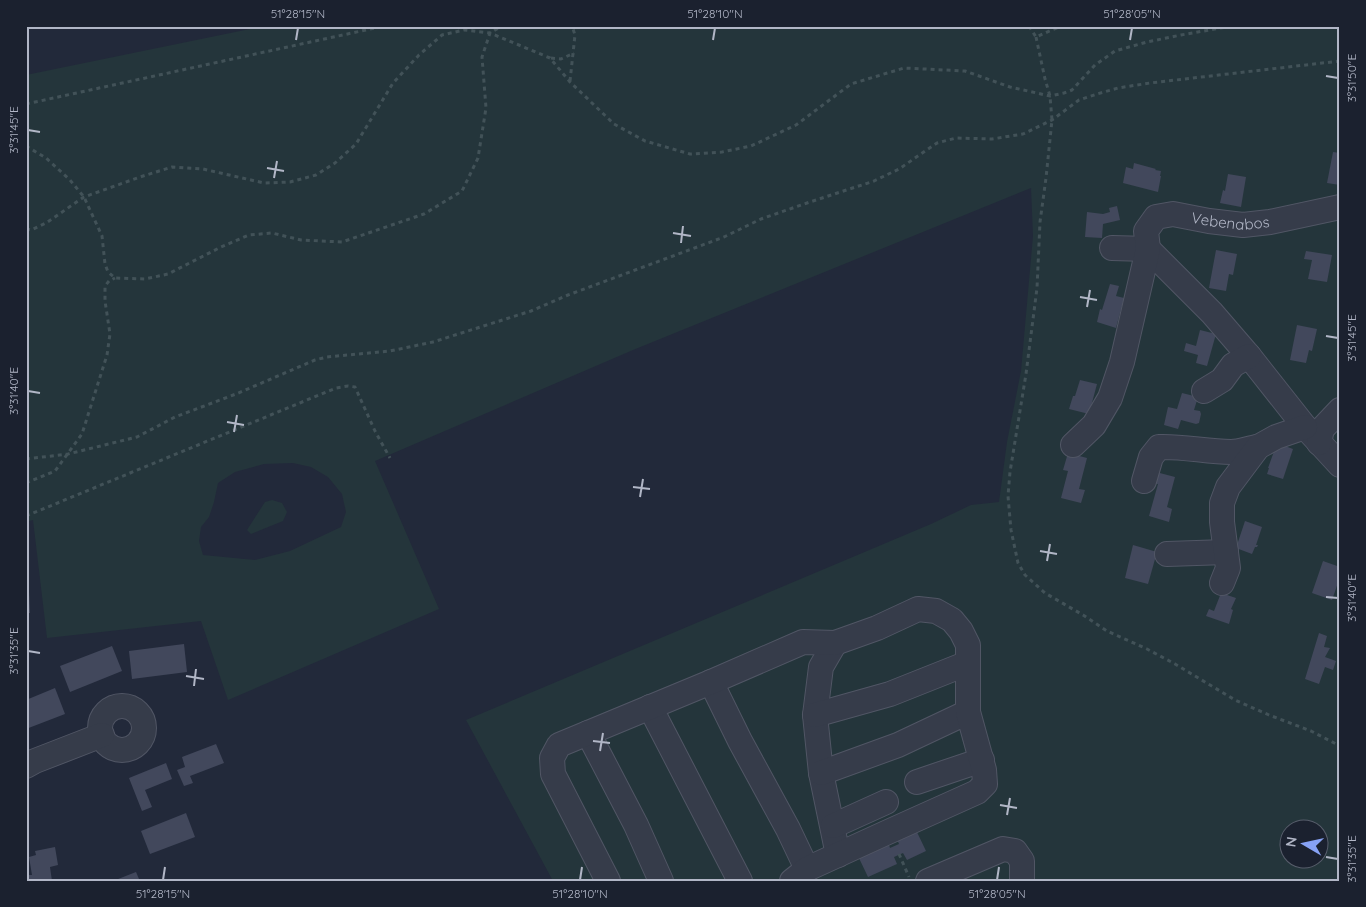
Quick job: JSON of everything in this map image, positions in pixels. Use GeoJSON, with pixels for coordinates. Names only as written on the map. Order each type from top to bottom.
{"type":"FeatureCollection","features":[{"type":"Feature","properties":{"kind":"street","name":"Vebenabos"},"geometry":{"type":"LineString","coordinates":[[1073,445],[1094,425],[1110,398],[1122,362],[1148,249],[1146,231],[1156,217],[1173,214],[1243,225],[1270,222],[1340,207]]}},
{"type":"Feature","properties":{"kind":"street"},"geometry":{"type":"LineString","coordinates":[[1112,248],[1148,249],[1212,313],[1312,435],[1340,466]]}},
{"type":"Feature","properties":{"kind":"street"},"geometry":{"type":"LineString","coordinates":[[1204,391],[1222,380],[1233,365],[1249,356]]}},
{"type":"Feature","properties":{"kind":"street"},"geometry":{"type":"LineString","coordinates":[[1144,481],[1151,457],[1159,447],[1233,452],[1258,447],[1276,437],[1312,435],[1322,429],[1340,410]]}},
{"type":"Feature","properties":{"kind":"street"},"geometry":{"type":"LineString","coordinates":[[1222,583],[1228,568],[1222,522],[1222,502],[1228,487],[1258,447]]}},
{"type":"Feature","properties":{"kind":"street"},"geometry":{"type":"LineString","coordinates":[[1167,554],[1226,552]]}},
{"type":"Feature","properties":{"kind":"street"},"geometry":{"type":"LineString","coordinates":[[608,881],[553,774],[552,758],[559,745],[803,642],[835,643],[877,628],[918,609],[936,611],[952,620],[961,631],[968,645],[968,712],[982,760],[985,784],[977,792],[838,855],[800,875],[788,829],[740,741],[711,682]]}},
{"type":"Feature","properties":{"kind":"street"},"geometry":{"type":"LineString","coordinates":[[835,643],[821,667],[815,715],[821,772],[838,855]]}},
{"type":"Feature","properties":{"kind":"street"},"geometry":{"type":"LineString","coordinates":[[815,715],[890,694],[968,663]]}},
{"type":"Feature","properties":{"kind":"street"},"geometry":{"type":"LineString","coordinates":[[650,708],[740,881]]}},
{"type":"Feature","properties":{"kind":"street"},"geometry":{"type":"LineString","coordinates":[[821,772],[898,745],[968,712]]}},
{"type":"Feature","properties":{"kind":"street"},"geometry":{"type":"LineString","coordinates":[[588,733],[636,825],[661,881]]}},
{"type":"Feature","properties":{"kind":"street"},"geometry":{"type":"LineString","coordinates":[[26,766],[102,735]]}},
{"type":"Feature","properties":{"kind":"street"},"geometry":{"type":"LineString","coordinates":[[917,782],[982,760]]}},
{"type":"Feature","properties":{"kind":"street"},"geometry":{"type":"LineString","coordinates":[[833,826],[886,802]]}},
{"type":"Feature","properties":{"kind":"street"},"geometry":{"type":"LineString","coordinates":[[928,881],[1003,849],[1015,851],[1022,861],[1022,881]]}},
{"type":"Feature","properties":{"kind":"path"},"geometry":{"type":"LineString","coordinates":[[26,104],[384,26]]}},
{"type":"Feature","properties":{"kind":"path"},"geometry":{"type":"LineString","coordinates":[[26,483],[55,472],[82,434],[107,355],[110,334],[105,301],[105,286],[109,280],[115,278],[145,279],[168,274],[249,235],[272,233],[301,240],[342,242],[424,214],[462,191],[478,158],[486,108],[482,57],[490,33],[502,26]]}},
{"type":"Feature","properties":{"kind":"path"},"geometry":{"type":"LineString","coordinates":[[570,82],[575,36],[572,26]]}},
{"type":"Feature","properties":{"kind":"path"},"geometry":{"type":"LineString","coordinates":[[1029,26],[1036,36],[1061,26]]}},
{"type":"Feature","properties":{"kind":"path"},"geometry":{"type":"LineString","coordinates":[[550,58],[570,82],[614,124],[645,141],[690,154],[722,152],[751,146],[796,125],[851,84],[904,68],[965,71],[1010,87],[1050,96],[1072,90],[1095,65],[1115,52],[1147,42],[1232,26]]}},
{"type":"Feature","properties":{"kind":"path"},"geometry":{"type":"LineString","coordinates":[[26,229],[31,230],[46,222],[84,198],[172,167],[203,169],[264,183],[290,182],[316,176],[335,163],[356,144],[393,82],[442,35],[464,30],[490,33],[550,58],[561,59],[574,53]]}},
{"type":"Feature","properties":{"kind":"path"},"geometry":{"type":"LineString","coordinates":[[26,459],[68,454],[136,437],[175,417],[236,394],[315,360],[390,350],[432,342],[531,311],[568,295],[724,237],[762,219],[807,202],[874,181],[899,169],[937,142],[956,138],[992,139],[1024,134],[1052,120],[1079,100],[1118,88],[1340,60]]}},
{"type":"Feature","properties":{"kind":"path"},"geometry":{"type":"LineString","coordinates":[[26,146],[46,158],[70,180],[84,198],[102,236],[108,272],[115,278]]}},
{"type":"Feature","properties":{"kind":"path"},"geometry":{"type":"LineString","coordinates":[[26,516],[336,388],[348,386],[355,387],[375,431],[390,458]]}},
{"type":"Feature","properties":{"kind":"path"},"geometry":{"type":"LineString","coordinates":[[899,854],[911,881]]}},
{"type":"Feature","properties":{"kind":"shaded area"},"geometry":{"type":"Polygon","coordinates":[[[264,26],[1340,26],[1340,881],[553,881],[466,720],[931,524],[971,505],[999,502],[1007,442],[1021,371],[1033,236],[1031,188],[633,350],[375,461],[439,609],[228,700],[201,621],[47,638],[33,520],[26,522],[26,75],[264,26]],[[293,463],[264,464],[235,472],[218,483],[209,517],[201,527],[199,541],[203,555],[255,560],[290,551],[341,527],[346,512],[342,494],[328,477],[311,467],[293,463]]]}},
{"type":"Feature","properties":{"kind":"shaded area"},"geometry":{"type":"Polygon","coordinates":[[[272,500],[282,503],[287,512],[283,521],[251,534],[247,530],[265,502],[272,500]]]}},
{"type":"Feature","properties":{"kind":"building"},"geometry":{"type":"Polygon","coordinates":[[[1333,152],[1340,153],[1340,185],[1327,183],[1333,152]]]}},
{"type":"Feature","properties":{"kind":"building"},"geometry":{"type":"Polygon","coordinates":[[[1134,163],[1161,171],[1158,192],[1123,183],[1126,167],[1133,169],[1134,163]]]}},
{"type":"Feature","properties":{"kind":"building"},"geometry":{"type":"Polygon","coordinates":[[[1228,174],[1246,177],[1241,207],[1220,203],[1223,190],[1225,191],[1228,174]]]}},
{"type":"Feature","properties":{"kind":"building"},"geometry":{"type":"Polygon","coordinates":[[[1117,206],[1120,220],[1103,224],[1102,238],[1085,237],[1087,212],[1103,214],[1110,212],[1109,208],[1117,206]]]}},
{"type":"Feature","properties":{"kind":"building"},"geometry":{"type":"Polygon","coordinates":[[[1216,250],[1237,254],[1233,275],[1229,274],[1226,291],[1209,288],[1216,250]]]}},
{"type":"Feature","properties":{"kind":"building"},"geometry":{"type":"Polygon","coordinates":[[[1306,251],[1332,255],[1327,282],[1308,279],[1312,260],[1304,259],[1306,251]]]}},
{"type":"Feature","properties":{"kind":"building"},"geometry":{"type":"Polygon","coordinates":[[[1110,284],[1119,286],[1116,296],[1124,298],[1116,328],[1097,322],[1110,284]]]}},
{"type":"Feature","properties":{"kind":"building"},"geometry":{"type":"Polygon","coordinates":[[[1297,325],[1317,329],[1312,351],[1309,350],[1306,363],[1290,360],[1297,325]]]}},
{"type":"Feature","properties":{"kind":"building"},"geometry":{"type":"Polygon","coordinates":[[[1200,330],[1216,334],[1207,366],[1196,363],[1198,355],[1184,351],[1186,343],[1196,346],[1200,330]]]}},
{"type":"Feature","properties":{"kind":"building"},"geometry":{"type":"Polygon","coordinates":[[[1080,380],[1097,384],[1089,414],[1069,409],[1080,380]]]}},
{"type":"Feature","properties":{"kind":"building"},"geometry":{"type":"Polygon","coordinates":[[[1182,393],[1198,397],[1194,410],[1200,411],[1199,423],[1181,420],[1178,429],[1164,425],[1168,407],[1177,409],[1182,393]]]}},
{"type":"Feature","properties":{"kind":"building"},"geometry":{"type":"Polygon","coordinates":[[[1277,443],[1293,449],[1283,479],[1267,474],[1277,443]]]}},
{"type":"Feature","properties":{"kind":"building"},"geometry":{"type":"Polygon","coordinates":[[[1068,453],[1087,458],[1079,489],[1085,490],[1081,503],[1061,498],[1068,471],[1063,470],[1068,453]]]}},
{"type":"Feature","properties":{"kind":"building"},"geometry":{"type":"Polygon","coordinates":[[[1156,472],[1175,477],[1167,507],[1172,509],[1169,522],[1149,516],[1158,484],[1152,483],[1156,472]]]}},
{"type":"Feature","properties":{"kind":"building"},"geometry":{"type":"Polygon","coordinates":[[[1245,521],[1262,527],[1256,545],[1258,545],[1252,554],[1236,548],[1245,521]]]}},
{"type":"Feature","properties":{"kind":"building"},"geometry":{"type":"Polygon","coordinates":[[[1133,545],[1157,552],[1148,584],[1125,578],[1133,545]]]}},
{"type":"Feature","properties":{"kind":"building"},"geometry":{"type":"Polygon","coordinates":[[[1323,561],[1340,567],[1340,577],[1332,600],[1312,593],[1323,561]]]}},
{"type":"Feature","properties":{"kind":"building"},"geometry":{"type":"Polygon","coordinates":[[[26,592],[29,592],[30,613],[26,613],[26,592]]]}},
{"type":"Feature","properties":{"kind":"building"},"geometry":{"type":"Polygon","coordinates":[[[1221,593],[1236,598],[1231,609],[1233,610],[1229,624],[1206,616],[1209,609],[1214,611],[1221,593]]]}},
{"type":"Feature","properties":{"kind":"building"},"geometry":{"type":"Polygon","coordinates":[[[1319,633],[1327,636],[1324,647],[1330,648],[1325,657],[1336,661],[1333,670],[1325,667],[1319,684],[1305,679],[1319,633]]]}},
{"type":"Feature","properties":{"kind":"building"},"geometry":{"type":"Polygon","coordinates":[[[184,644],[187,672],[132,679],[129,651],[184,644]]]}},
{"type":"Feature","properties":{"kind":"building"},"geometry":{"type":"Polygon","coordinates":[[[112,646],[122,671],[70,692],[60,666],[112,646]]]}},
{"type":"Feature","properties":{"kind":"building"},"geometry":{"type":"Polygon","coordinates":[[[55,688],[65,714],[26,729],[26,700],[55,688]]]}},
{"type":"Feature","properties":{"kind":"building"},"geometry":{"type":"Polygon","coordinates":[[[216,744],[224,763],[190,776],[193,783],[184,786],[177,770],[185,767],[182,757],[216,744]]]}},
{"type":"Feature","properties":{"kind":"building"},"geometry":{"type":"Polygon","coordinates":[[[166,763],[172,779],[145,790],[152,807],[142,811],[129,778],[166,763]]]}},
{"type":"Feature","properties":{"kind":"building"},"geometry":{"type":"Polygon","coordinates":[[[186,813],[195,837],[150,854],[141,831],[186,813]]]}},
{"type":"Feature","properties":{"kind":"building"},"geometry":{"type":"Polygon","coordinates":[[[916,830],[926,851],[907,860],[903,853],[894,857],[897,864],[868,877],[858,856],[888,842],[890,848],[899,844],[897,839],[916,830]]]}},
{"type":"Feature","properties":{"kind":"building"},"geometry":{"type":"Polygon","coordinates":[[[55,847],[58,865],[50,867],[52,881],[28,881],[27,875],[32,875],[29,857],[36,855],[35,851],[55,847]]]}},
{"type":"Feature","properties":{"kind":"building"},"geometry":{"type":"Polygon","coordinates":[[[136,872],[139,879],[135,881],[113,881],[136,872]]]}}]}
